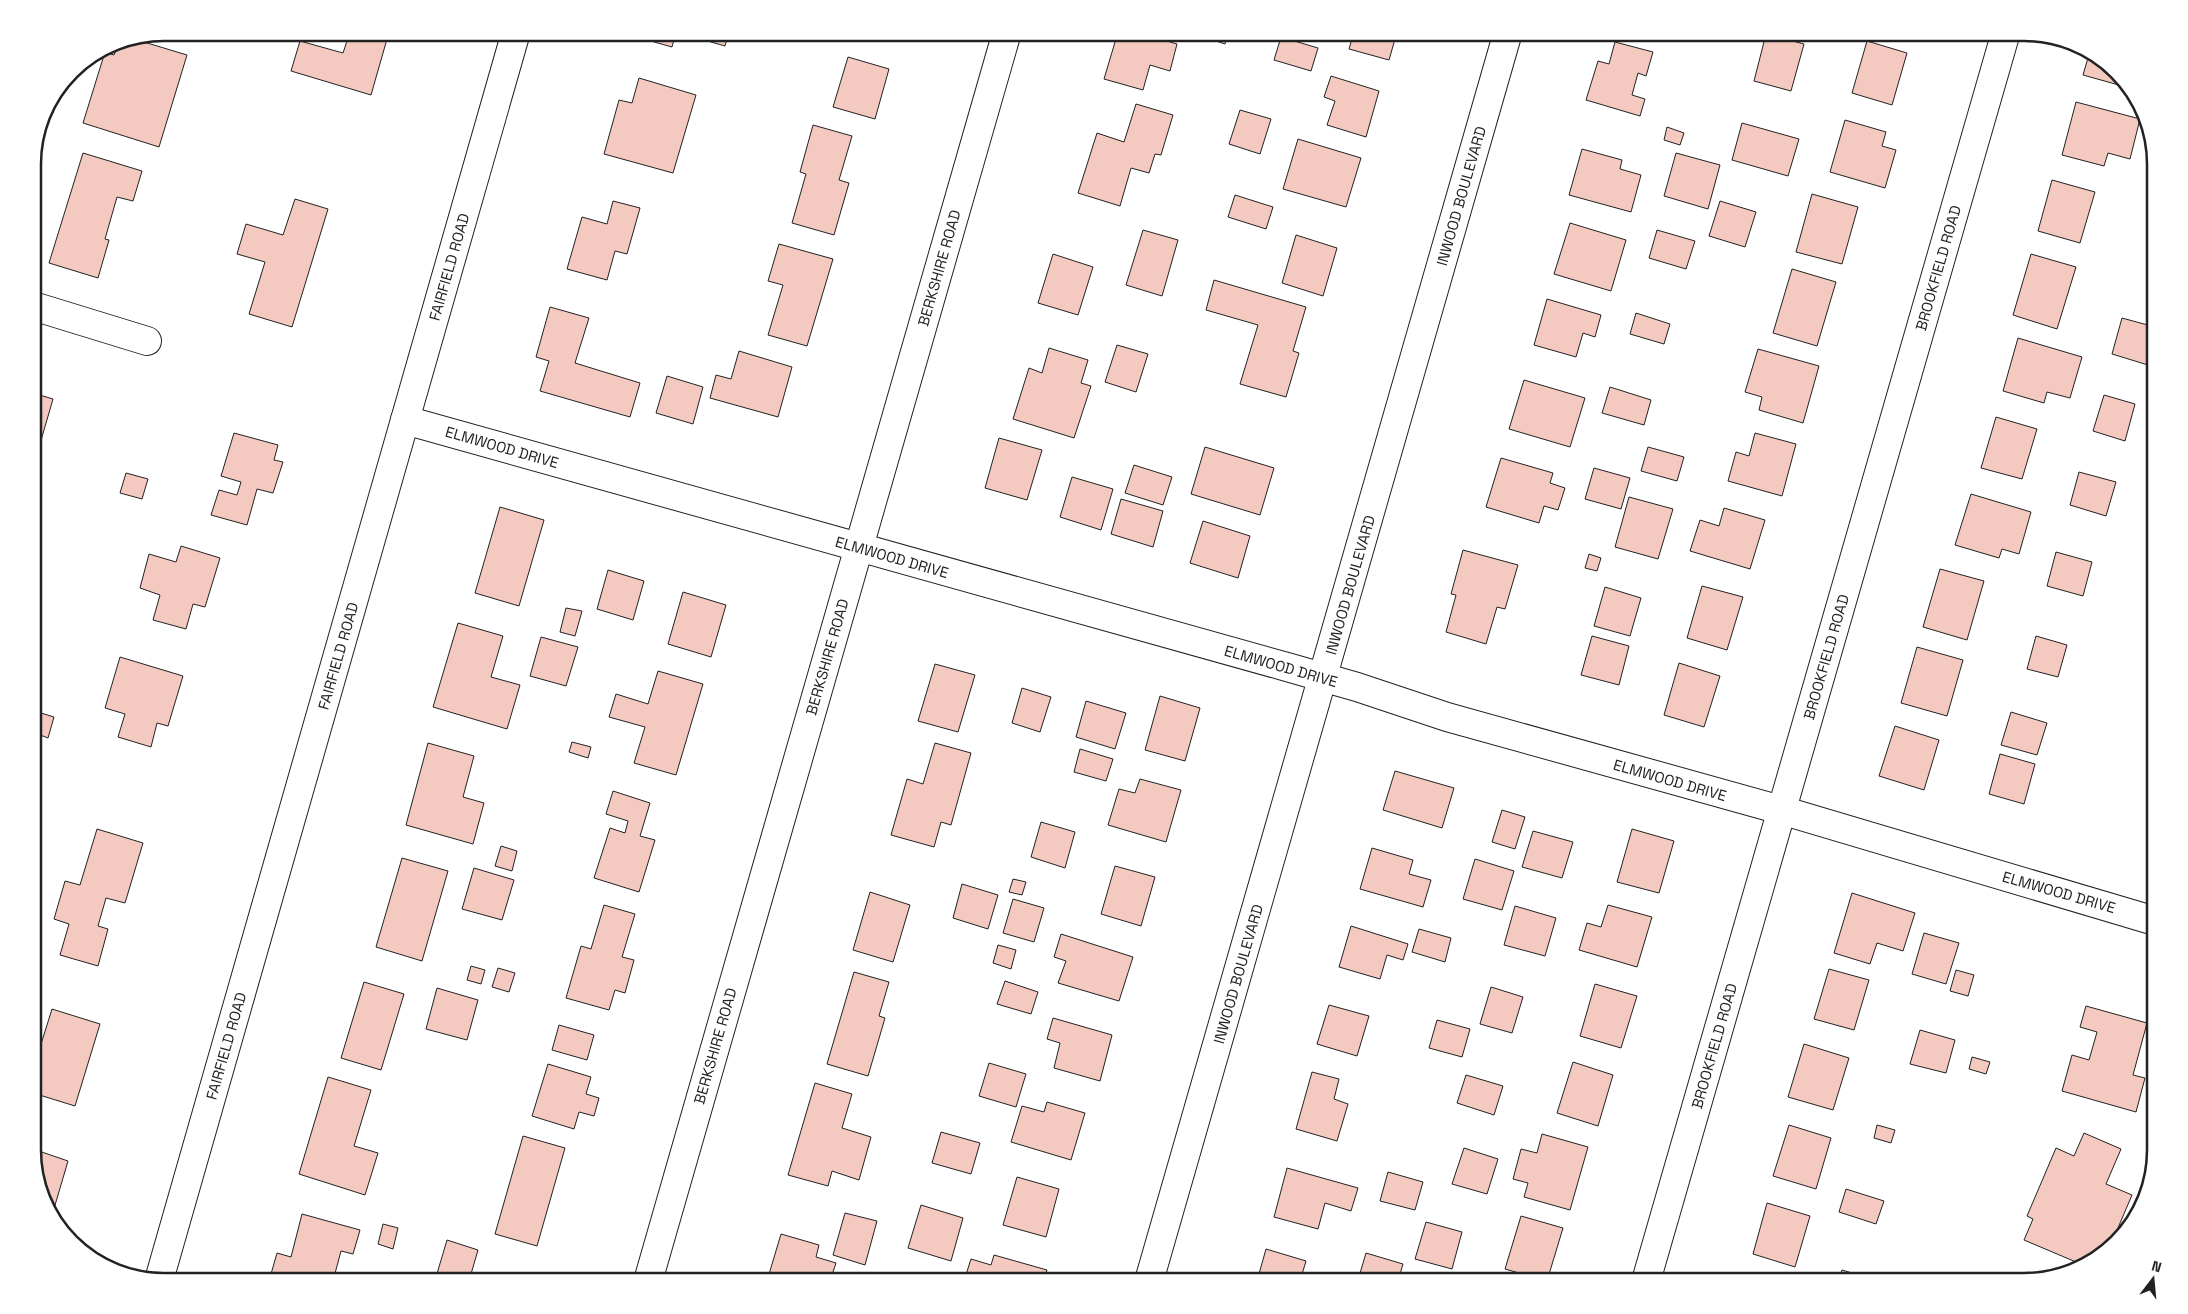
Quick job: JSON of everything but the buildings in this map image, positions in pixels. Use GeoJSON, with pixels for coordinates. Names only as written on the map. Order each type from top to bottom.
{"type":"FeatureCollection","features":[{"type":"Feature","properties":{"kind":"street","name":"INWOOD BOULEVARD"},"geometry":{"type":"LineString","coordinates":[[1152,1273],[1505,41]]}},
{"type":"Feature","properties":{"kind":"street","name":"BROOKFIELD ROAD"},"geometry":{"type":"LineString","coordinates":[[1649,1273],[2003,41]]}},
{"type":"Feature","properties":{"kind":"street","name":"FAIRFIELD ROAD"},"geometry":{"type":"LineString","coordinates":[[162,1273],[513,42]]}},
{"type":"Feature","properties":{"kind":"street","name":"BERKSHIRE ROAD"},"geometry":{"type":"LineString","coordinates":[[651,1273],[1004,42]]}},
{"type":"Feature","properties":{"kind":"street"},"geometry":{"type":"LineString","coordinates":[[42,309],[148,341]]}},
{"type":"Feature","properties":{"kind":"street","name":"ELMWOOD DRIVE"},"geometry":{"type":"LineString","coordinates":[[405,420],[1324,678],[1447,717],[1782,810],[2147,919]]}}]}
